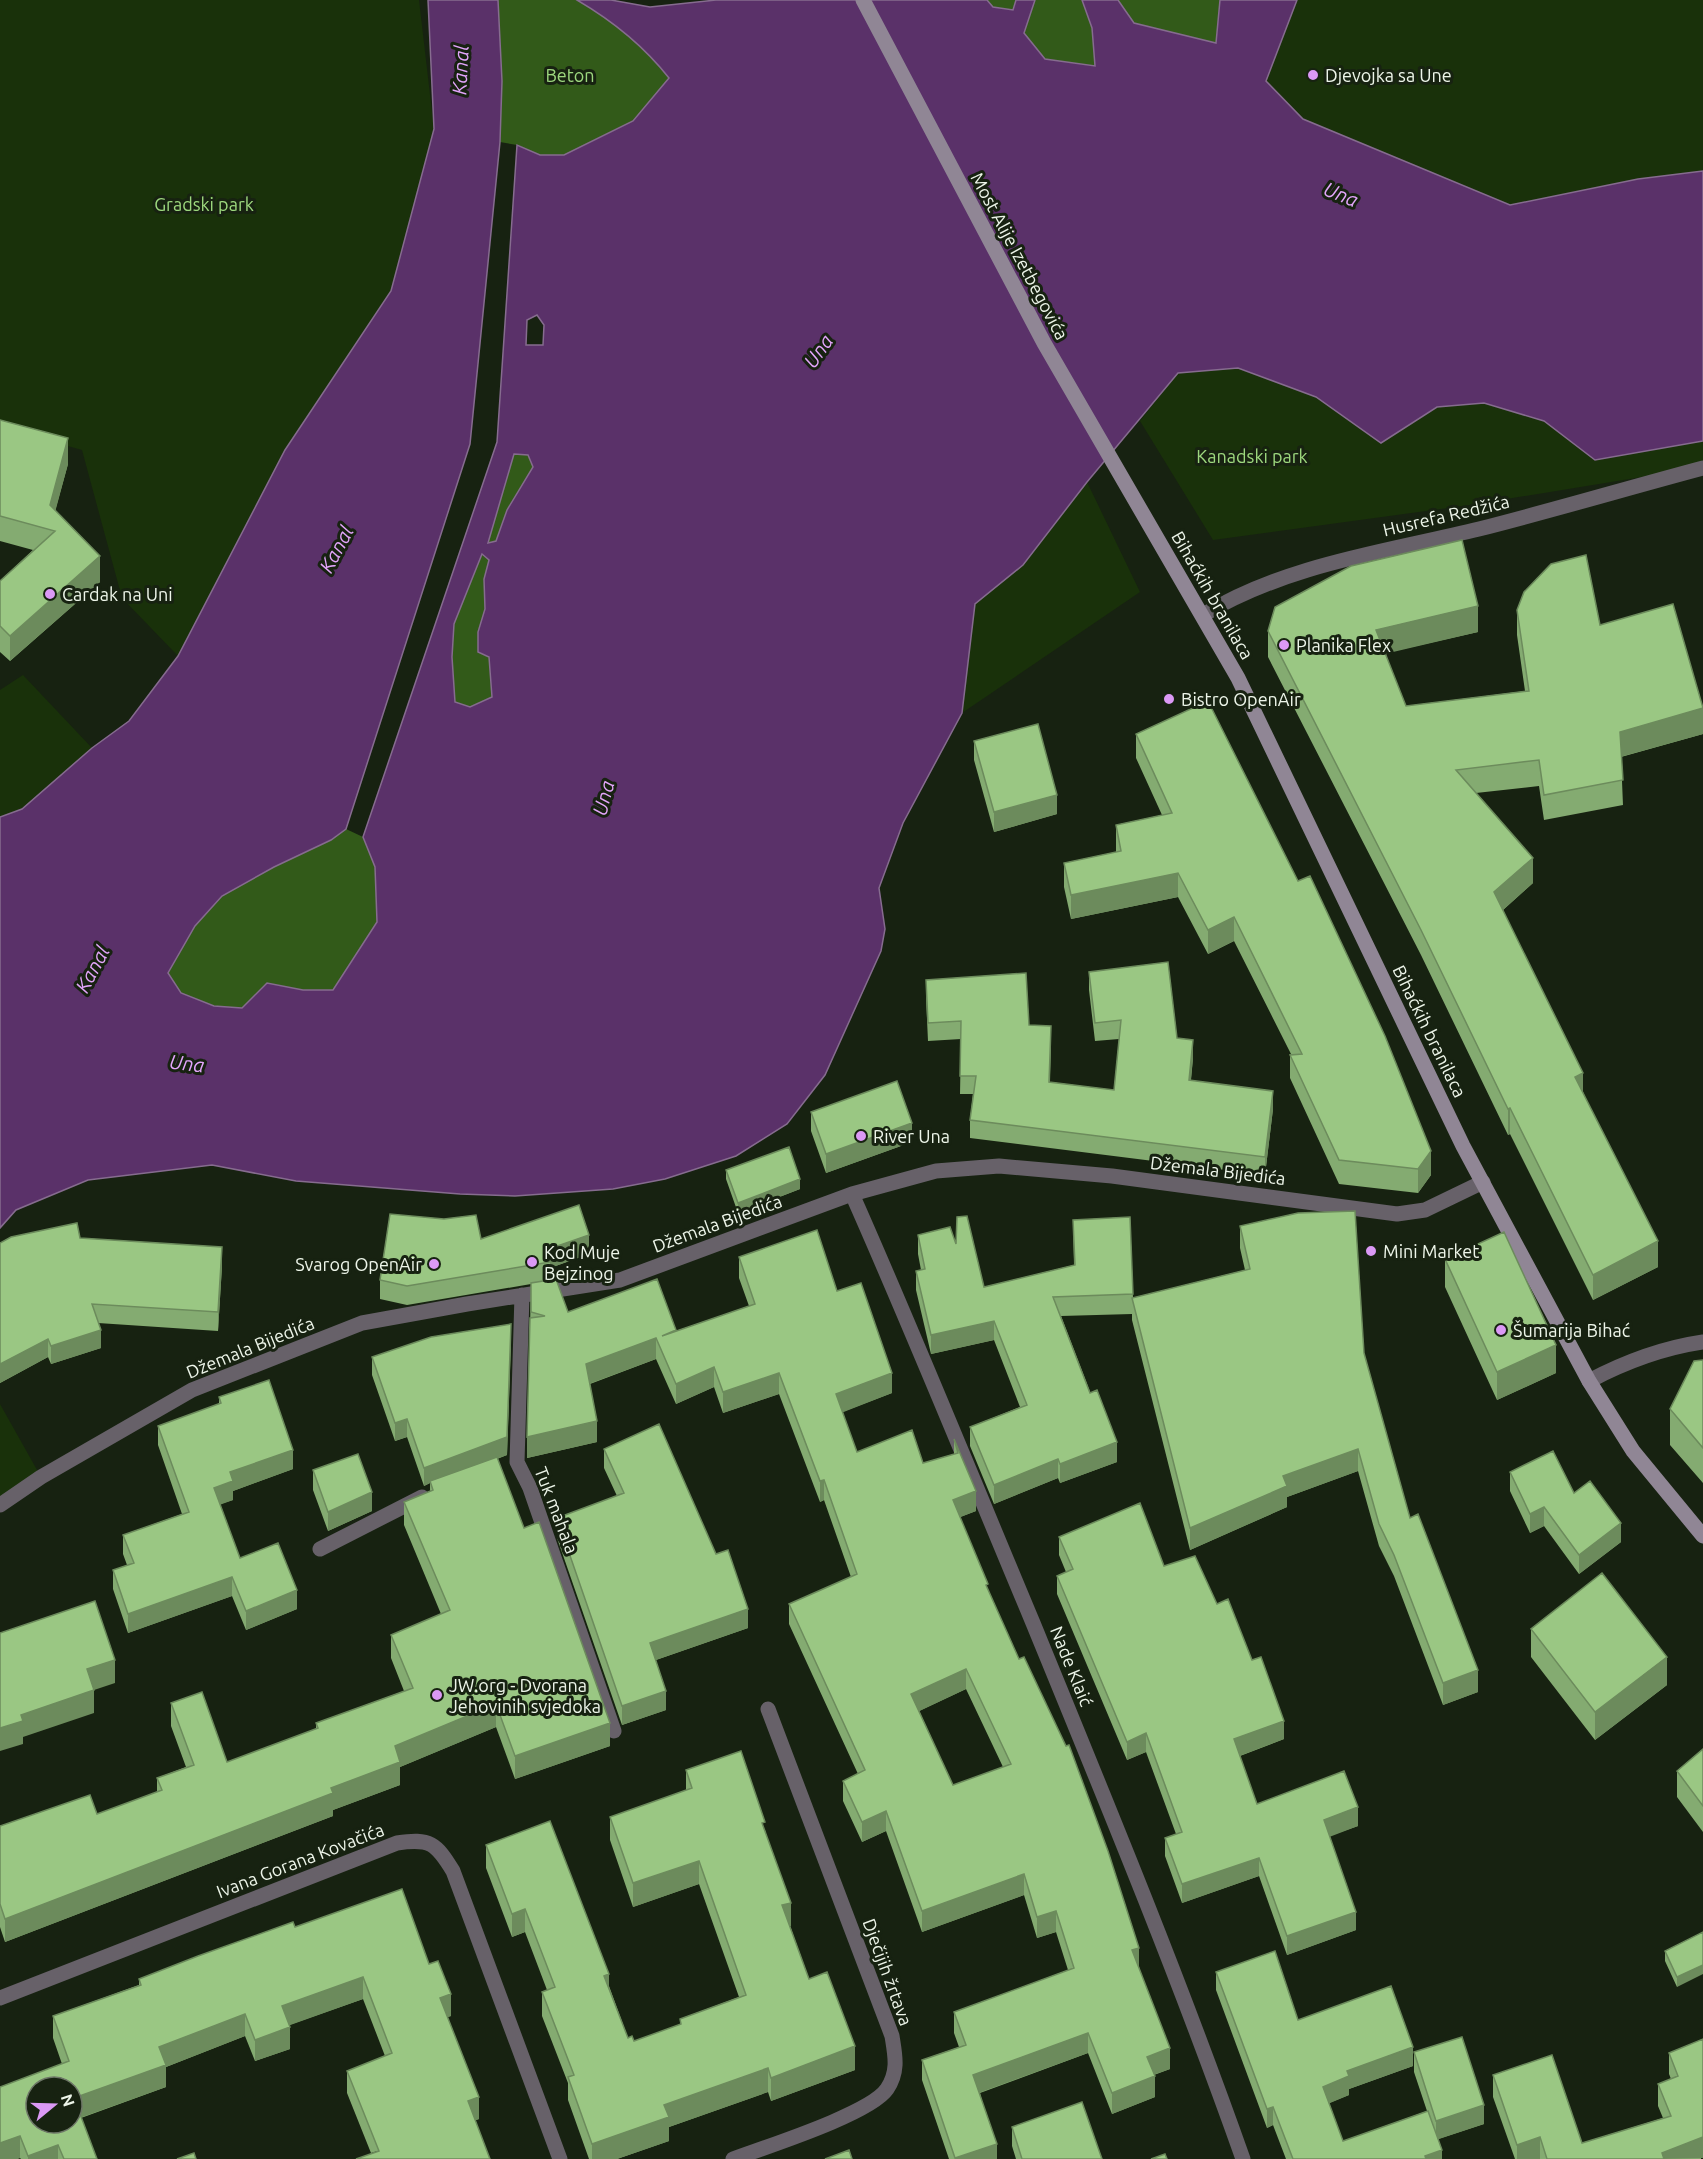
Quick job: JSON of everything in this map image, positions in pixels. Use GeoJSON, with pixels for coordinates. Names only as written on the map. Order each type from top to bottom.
{"type":"FeatureCollection","features":[{"type":"Feature","properties":{"kind":"main road","name":"Most Alije Izetbegovića"},"geometry":{"type":"LineString","coordinates":[[863,0],[1044,343],[1150,526]]}},
{"type":"Feature","properties":{"kind":"main road","name":"Bihaćkih branilaca"},"geometry":{"type":"LineString","coordinates":[[1150,526],[1238,678],[1483,1182],[1588,1381],[1634,1451],[1703,1536]]}},
{"type":"Feature","properties":{"kind":"street","name":"Husrefa Redžića"},"geometry":{"type":"LineString","coordinates":[[1203,615],[1236,595],[1300,571],[1387,548],[1479,529],[1703,468]]}},
{"type":"Feature","properties":{"kind":"street","name":"Džemala Bijedića"},"geometry":{"type":"LineString","coordinates":[[0,1505],[41,1477],[192,1390],[362,1323],[620,1280],[852,1194],[936,1171],[999,1166],[1112,1176],[1397,1214],[1425,1210],[1483,1182]]}},
{"type":"Feature","properties":{"kind":"street","name":"Nade Klaić"},"geometry":{"type":"LineString","coordinates":[[852,1194],[897,1294],[1141,1885],[1200,2037],[1242,2159]]}},
{"type":"Feature","properties":{"kind":"street","name":"Tuk mahala"},"geometry":{"type":"LineString","coordinates":[[522,1295],[517,1462],[530,1488],[614,1731]]}},
{"type":"Feature","properties":{"kind":"street"},"geometry":{"type":"LineString","coordinates":[[1588,1381],[1621,1364],[1654,1353],[1703,1342]]}},
{"type":"Feature","properties":{"kind":"street"},"geometry":{"type":"LineString","coordinates":[[497,1468],[517,1462]]}},
{"type":"Feature","properties":{"kind":"street"},"geometry":{"type":"LineString","coordinates":[[320,1549],[438,1491]]}},
{"type":"Feature","properties":{"kind":"street","name":"Dječijih žrtava"},"geometry":{"type":"LineString","coordinates":[[733,2159],[859,2109],[885,2091],[894,2075],[896,2061],[891,2036],[768,1709]]}},
{"type":"Feature","properties":{"kind":"street","name":"Ivana Gorana Kovačića"},"geometry":{"type":"LineString","coordinates":[[0,1998],[398,1843],[422,1840],[440,1850],[453,1871],[560,2159]]}},
{"type":"Feature","properties":{"kind":"green space","name":"Gradski park"},"geometry":{"type":"Polygon","coordinates":[[[0,0],[419,0],[434,129],[391,291],[285,450],[178,656],[122,598],[82,450],[0,427],[0,0]]]}},
{"type":"Feature","properties":{"kind":"green space","name":"Beton"},"geometry":{"type":"Polygon","coordinates":[[[498,0],[577,0],[590,5],[616,22],[670,78],[633,121],[564,155],[540,155],[517,145],[500,142],[502,81],[498,0]]]}},
{"type":"Feature","properties":{"kind":"green space"},"geometry":{"type":"Polygon","coordinates":[[[987,0],[1016,0],[1013,10],[992,7],[987,0]]]}},
{"type":"Feature","properties":{"kind":"green space"},"geometry":{"type":"Polygon","coordinates":[[[1035,0],[1082,0],[1092,28],[1095,66],[1045,59],[1024,33],[1035,0]]]}},
{"type":"Feature","properties":{"kind":"green space"},"geometry":{"type":"Polygon","coordinates":[[[1118,0],[1220,0],[1216,43],[1134,23],[1118,0]]]}},
{"type":"Feature","properties":{"kind":"green space"},"geometry":{"type":"Polygon","coordinates":[[[1297,0],[1703,0],[1703,171],[1638,179],[1510,205],[1303,119],[1265,81],[1297,0]]]}},
{"type":"Feature","properties":{"kind":"green space","name":"Kanadski park"},"geometry":{"type":"Polygon","coordinates":[[[1238,368],[1316,397],[1381,443],[1437,407],[1484,403],[1544,421],[1595,460],[1703,441],[1703,467],[1470,505],[1213,540],[1140,421],[1178,373],[1238,368]]]}},
{"type":"Feature","properties":{"kind":"green space"},"geometry":{"type":"Polygon","coordinates":[[[514,453],[528,455],[533,467],[507,510],[496,541],[487,543],[514,453]]]}},
{"type":"Feature","properties":{"kind":"green space"},"geometry":{"type":"Polygon","coordinates":[[[1087,482],[1140,592],[962,713],[975,604],[1023,565],[1087,482]]]}},
{"type":"Feature","properties":{"kind":"green space"},"geometry":{"type":"Polygon","coordinates":[[[481,554],[489,560],[484,579],[485,609],[478,632],[489,657],[492,697],[470,707],[455,703],[452,657],[454,624],[481,554]]]}},
{"type":"Feature","properties":{"kind":"green space"},"geometry":{"type":"Polygon","coordinates":[[[23,675],[92,748],[21,809],[0,817],[0,690],[23,675]]]}},
{"type":"Feature","properties":{"kind":"green space"},"geometry":{"type":"Polygon","coordinates":[[[346,829],[363,837],[375,867],[377,922],[333,990],[303,990],[267,983],[242,1008],[214,1006],[181,993],[168,973],[195,926],[222,896],[274,867],[331,840],[346,829]]]}},
{"type":"Feature","properties":{"kind":"green space"},"geometry":{"type":"Polygon","coordinates":[[[0,1404],[41,1477],[0,1505],[0,1404]]]}},
{"type":"Feature","properties":{"kind":"water"},"geometry":{"type":"Polygon","coordinates":[[[428,0],[498,0],[502,81],[500,142],[470,444],[346,829],[331,840],[274,867],[222,896],[195,926],[168,973],[181,993],[214,1006],[242,1008],[267,983],[303,990],[333,990],[377,922],[375,867],[363,837],[497,442],[517,145],[540,155],[564,155],[633,121],[669,78],[627,34],[577,0],[611,0],[650,7],[716,0],[987,0],[993,7],[1013,10],[1016,0],[1035,0],[1024,33],[1045,59],[1095,66],[1092,28],[1082,0],[1118,0],[1134,23],[1216,43],[1220,0],[1297,0],[1266,81],[1303,119],[1510,205],[1638,179],[1703,171],[1703,441],[1595,460],[1544,421],[1484,403],[1437,407],[1381,443],[1316,397],[1238,368],[1178,373],[1087,482],[1023,565],[975,604],[962,713],[903,823],[879,888],[885,929],[881,951],[825,1075],[787,1124],[736,1156],[665,1179],[613,1189],[515,1196],[460,1194],[296,1181],[212,1165],[88,1180],[16,1210],[0,1228],[0,817],[22,809],[92,748],[129,721],[178,656],[285,450],[391,291],[434,129],[428,0]],[[537,315],[527,320],[526,345],[543,345],[544,325],[537,315]],[[514,454],[488,543],[496,541],[507,510],[533,467],[528,455],[514,454]],[[482,554],[454,624],[452,657],[455,702],[470,707],[492,697],[489,657],[478,652],[478,632],[485,609],[484,579],[489,560],[482,554]]]}},
{"type":"Feature","properties":{"kind":"building"},"geometry":{"type":"Polygon","coordinates":[[[0,420],[68,438],[50,505],[100,556],[10,636],[0,626],[0,581],[55,531],[0,516],[0,420]]]}},
{"type":"Feature","properties":{"kind":"building"},"geometry":{"type":"Polygon","coordinates":[[[1462,540],[1478,606],[1376,630],[1406,706],[1529,691],[1517,610],[1524,592],[1551,564],[1586,555],[1600,625],[1673,604],[1703,708],[1620,732],[1623,780],[1544,795],[1539,760],[1456,770],[1533,858],[1494,892],[1583,1073],[1575,1077],[1658,1241],[1593,1275],[1510,1108],[1508,1109],[1421,930],[1268,631],[1275,607],[1351,566],[1462,540]]]}},
{"type":"Feature","properties":{"kind":"building"},"geometry":{"type":"Polygon","coordinates":[[[1208,701],[1298,881],[1310,876],[1385,1036],[1431,1151],[1418,1169],[1339,1160],[1290,1055],[1302,1054],[1234,917],[1208,930],[1178,873],[1071,895],[1064,863],[1121,851],[1116,825],[1172,813],[1136,734],[1208,701]]]}},
{"type":"Feature","properties":{"kind":"building"},"geometry":{"type":"Polygon","coordinates":[[[1038,724],[1057,795],[994,812],[974,741],[1038,724]]]}},
{"type":"Feature","properties":{"kind":"building"},"geometry":{"type":"Polygon","coordinates":[[[1168,962],[1177,1038],[1193,1040],[1189,1080],[1273,1091],[1265,1157],[970,1120],[976,1076],[960,1076],[961,1021],[928,1023],[926,980],[1026,973],[1029,1025],[1051,1026],[1049,1082],[1114,1090],[1121,1020],[1095,1023],[1089,972],[1168,962]]]}},
{"type":"Feature","properties":{"kind":"building"},"geometry":{"type":"Polygon","coordinates":[[[897,1081],[912,1123],[826,1154],[811,1112],[897,1081]]]}},
{"type":"Feature","properties":{"kind":"building"},"geometry":{"type":"Polygon","coordinates":[[[789,1147],[800,1179],[738,1203],[726,1170],[789,1147]]]}},
{"type":"Feature","properties":{"kind":"building"},"geometry":{"type":"Polygon","coordinates":[[[579,1205],[589,1235],[546,1250],[550,1262],[407,1286],[380,1280],[390,1214],[444,1219],[476,1215],[481,1239],[579,1205]]]}},
{"type":"Feature","properties":{"kind":"building"},"geometry":{"type":"Polygon","coordinates":[[[1355,1211],[1364,1353],[1410,1518],[1418,1514],[1478,1670],[1443,1683],[1394,1555],[1379,1524],[1358,1449],[1283,1476],[1287,1486],[1190,1528],[1132,1298],[1250,1269],[1240,1226],[1298,1213],[1355,1211]]]}},
{"type":"Feature","properties":{"kind":"building"},"geometry":{"type":"Polygon","coordinates":[[[967,1216],[984,1287],[1075,1265],[1073,1220],[1130,1217],[1133,1294],[1053,1297],[1090,1393],[1097,1390],[1117,1442],[1060,1464],[1058,1459],[994,1485],[970,1427],[1027,1405],[994,1321],[931,1335],[916,1271],[925,1269],[918,1235],[950,1227],[956,1244],[957,1217],[967,1216]]]}},
{"type":"Feature","properties":{"kind":"building"},"geometry":{"type":"Polygon","coordinates":[[[77,1223],[80,1238],[222,1247],[218,1312],[92,1304],[101,1330],[51,1346],[48,1339],[0,1364],[0,1243],[11,1237],[77,1223]]]}},
{"type":"Feature","properties":{"kind":"building"},"geometry":{"type":"Polygon","coordinates":[[[817,1230],[837,1291],[861,1283],[892,1373],[836,1394],[857,1452],[912,1430],[923,1463],[958,1453],[954,1439],[976,1491],[953,1500],[988,1584],[986,1585],[1019,1659],[1024,1657],[1066,1746],[1069,1745],[1108,1851],[1139,1948],[1132,1950],[1170,2048],[1147,2057],[1155,2076],[1112,2093],[1088,2033],[973,2075],[997,2144],[955,2158],[922,2060],[966,2045],[954,2012],[1074,1968],[1056,1911],[1037,1917],[1024,1874],[922,1911],[886,1811],[862,1822],[843,1781],[865,1770],[789,1604],[857,1574],[824,1480],[820,1481],[779,1373],[723,1392],[714,1367],[676,1384],[656,1338],[586,1364],[597,1421],[527,1437],[530,1318],[545,1316],[531,1312],[531,1283],[556,1279],[568,1312],[657,1279],[676,1330],[662,1336],[755,1304],[739,1257],[817,1230]],[[966,1669],[911,1694],[953,1785],[1011,1764],[966,1669]]]}},
{"type":"Feature","properties":{"kind":"building"},"geometry":{"type":"Polygon","coordinates":[[[1504,1232],[1556,1345],[1497,1372],[1445,1259],[1504,1232]]]}},
{"type":"Feature","properties":{"kind":"building"},"geometry":{"type":"Polygon","coordinates":[[[511,1324],[507,1437],[424,1468],[407,1419],[395,1423],[372,1357],[431,1337],[511,1324]]]}},
{"type":"Feature","properties":{"kind":"building"},"geometry":{"type":"Polygon","coordinates":[[[1703,1360],[1703,1448],[1670,1409],[1694,1361],[1703,1360]]]}},
{"type":"Feature","properties":{"kind":"building"},"geometry":{"type":"Polygon","coordinates":[[[269,1380],[293,1450],[230,1472],[233,1481],[214,1488],[240,1558],[278,1543],[297,1590],[246,1611],[232,1577],[128,1614],[113,1570],[134,1563],[123,1535],[189,1512],[158,1426],[221,1403],[219,1397],[269,1380]]]}},
{"type":"Feature","properties":{"kind":"building"},"geometry":{"type":"Polygon","coordinates":[[[659,1424],[716,1554],[728,1550],[748,1609],[650,1643],[666,1691],[622,1706],[557,1518],[624,1493],[604,1449],[659,1424]]]}},
{"type":"Feature","properties":{"kind":"building"},"geometry":{"type":"Polygon","coordinates":[[[1553,1451],[1574,1493],[1590,1481],[1621,1523],[1579,1555],[1544,1507],[1530,1514],[1510,1472],[1553,1451]]]}},
{"type":"Feature","properties":{"kind":"building"},"geometry":{"type":"Polygon","coordinates":[[[358,1454],[372,1492],[328,1512],[313,1470],[358,1454]]]}},
{"type":"Feature","properties":{"kind":"building"},"geometry":{"type":"Polygon","coordinates":[[[497,1457],[524,1528],[539,1522],[610,1723],[515,1756],[496,1704],[395,1746],[400,1762],[331,1788],[333,1793],[5,1919],[0,1904],[0,1826],[90,1795],[97,1814],[162,1790],[157,1778],[194,1765],[171,1703],[202,1692],[227,1762],[318,1728],[316,1723],[413,1688],[391,1635],[450,1610],[404,1502],[433,1490],[430,1481],[497,1457]]]}},
{"type":"Feature","properties":{"kind":"building"},"geometry":{"type":"Polygon","coordinates":[[[1140,1503],[1164,1566],[1195,1556],[1217,1604],[1228,1599],[1252,1660],[1261,1657],[1284,1721],[1234,1739],[1257,1804],[1344,1771],[1358,1807],[1324,1820],[1356,1912],[1287,1936],[1259,1858],[1182,1884],[1165,1838],[1182,1832],[1146,1733],[1127,1742],[1057,1576],[1073,1569],[1059,1537],[1140,1503]]]}},
{"type":"Feature","properties":{"kind":"building"},"geometry":{"type":"Polygon","coordinates":[[[1602,1573],[1667,1657],[1595,1712],[1531,1629],[1602,1573]]]}},
{"type":"Feature","properties":{"kind":"building"},"geometry":{"type":"Polygon","coordinates":[[[95,1601],[115,1660],[87,1669],[94,1690],[21,1715],[23,1721],[0,1728],[0,1633],[95,1601]]]}},
{"type":"Feature","properties":{"kind":"building"},"geometry":{"type":"Polygon","coordinates":[[[1703,1749],[1703,1806],[1677,1771],[1703,1749]]]}},
{"type":"Feature","properties":{"kind":"building"},"geometry":{"type":"Polygon","coordinates":[[[741,1751],[765,1822],[762,1823],[791,1903],[782,1905],[809,1979],[827,1972],[855,2046],[771,2078],[768,2068],[664,2105],[669,2117],[592,2144],[568,2077],[574,2075],[542,1992],[555,1987],[525,1909],[512,1914],[486,1845],[550,1821],[609,1974],[604,1976],[628,2038],[632,2036],[634,2041],[681,2024],[680,2019],[746,1995],[699,1861],[633,1883],[610,1817],[692,1788],[686,1770],[741,1751]]]}},
{"type":"Feature","properties":{"kind":"building"},"geometry":{"type":"Polygon","coordinates":[[[402,1889],[429,1964],[438,1961],[451,1994],[440,1998],[479,2097],[468,2101],[490,2159],[356,2159],[379,2151],[347,2071],[392,2053],[363,1977],[282,2006],[290,2027],[255,2040],[245,2014],[159,2047],[166,2065],[84,2094],[84,2075],[32,2075],[69,2061],[53,2016],[141,1985],[139,1979],[293,1922],[295,1927],[402,1889]]]}},
{"type":"Feature","properties":{"kind":"building"},"geometry":{"type":"Polygon","coordinates":[[[1703,1932],[1703,1965],[1677,1977],[1665,1951],[1703,1932]]]}},
{"type":"Feature","properties":{"kind":"building"},"geometry":{"type":"Polygon","coordinates":[[[1275,1951],[1298,2020],[1391,1986],[1413,2047],[1347,2071],[1349,2076],[1323,2087],[1343,2141],[1428,2111],[1442,2150],[1425,2156],[1426,2159],[1293,2159],[1273,2107],[1267,2109],[1216,1972],[1275,1951]]]}},
{"type":"Feature","properties":{"kind":"building"},"geometry":{"type":"Polygon","coordinates":[[[1462,2037],[1484,2105],[1436,2121],[1414,2052],[1462,2037]]]}},
{"type":"Feature","properties":{"kind":"building"},"geometry":{"type":"Polygon","coordinates":[[[1703,2039],[1703,2137],[1662,2153],[1664,2159],[1547,2159],[1540,2137],[1517,2145],[1493,2075],[1552,2055],[1582,2143],[1671,2116],[1658,2084],[1678,2076],[1669,2053],[1703,2039]]]}},
{"type":"Feature","properties":{"kind":"building"},"geometry":{"type":"Polygon","coordinates":[[[24,2078],[24,2135],[84,2135],[84,2125],[97,2159],[64,2159],[58,2145],[28,2156],[20,2136],[0,2143],[0,2087],[24,2078]]]}},
{"type":"Feature","properties":{"kind":"building"},"geometry":{"type":"Polygon","coordinates":[[[1082,2102],[1102,2159],[1022,2159],[1012,2127],[1082,2102]]]}},
{"type":"Feature","properties":{"kind":"building"},"geometry":{"type":"Polygon","coordinates":[[[849,2150],[852,2159],[825,2159],[849,2150]]]}},
{"type":"Feature","properties":{"kind":"building"},"geometry":{"type":"Polygon","coordinates":[[[194,2153],[196,2159],[177,2159],[194,2153]]]}},
{"type":"Feature","properties":{"kind":"building"},"geometry":{"type":"Polygon","coordinates":[[[1165,2154],[1167,2159],[1151,2159],[1165,2154]]]}},
{"type":"Feature","properties":{"kind":"place","name":"Djevojka sa Une"},"geometry":{"type":"Point","coordinates":[1313,75]}},
{"type":"Feature","properties":{"kind":"place","name":"Cardak na Uni"},"geometry":{"type":"Point","coordinates":[50,594]}},
{"type":"Feature","properties":{"kind":"place","name":"Planika Flex"},"geometry":{"type":"Point","coordinates":[1284,645]}},
{"type":"Feature","properties":{"kind":"place","name":"Bistro OpenAir"},"geometry":{"type":"Point","coordinates":[1169,699]}},
{"type":"Feature","properties":{"kind":"place","name":"River Una"},"geometry":{"type":"Point","coordinates":[861,1136]}},
{"type":"Feature","properties":{"kind":"place","name":"Mini Market"},"geometry":{"type":"Point","coordinates":[1371,1251]}},
{"type":"Feature","properties":{"kind":"place","name":"Kod Muje Bejzinog"},"geometry":{"type":"Point","coordinates":[532,1262]}},
{"type":"Feature","properties":{"kind":"place","name":"Svarog OpenAir"},"geometry":{"type":"Point","coordinates":[434,1264]}},
{"type":"Feature","properties":{"kind":"place","name":"Šumarija Bihać"},"geometry":{"type":"Point","coordinates":[1501,1330]}},
{"type":"Feature","properties":{"kind":"place","name":"JW.org - Dvorana Jehovinih svjedoka"},"geometry":{"type":"Point","coordinates":[437,1695]}},
{"type":"Feature","properties":{"kind":"water label","name":"Kanal"},"geometry":{"type":"Point","coordinates":[460,70]}},
{"type":"Feature","properties":{"kind":"water label","name":"Una"},"geometry":{"type":"Point","coordinates":[1341,194]}},
{"type":"Feature","properties":{"kind":"water label","name":"Una"},"geometry":{"type":"Point","coordinates":[818,351]}},
{"type":"Feature","properties":{"kind":"water label","name":"Kanal"},"geometry":{"type":"Point","coordinates":[336,549]}},
{"type":"Feature","properties":{"kind":"water label","name":"Una"},"geometry":{"type":"Point","coordinates":[603,798]}},
{"type":"Feature","properties":{"kind":"water label","name":"Kanal"},"geometry":{"type":"Point","coordinates":[92,969]}},
{"type":"Feature","properties":{"kind":"water label","name":"Una"},"geometry":{"type":"Point","coordinates":[187,1063]}}]}
